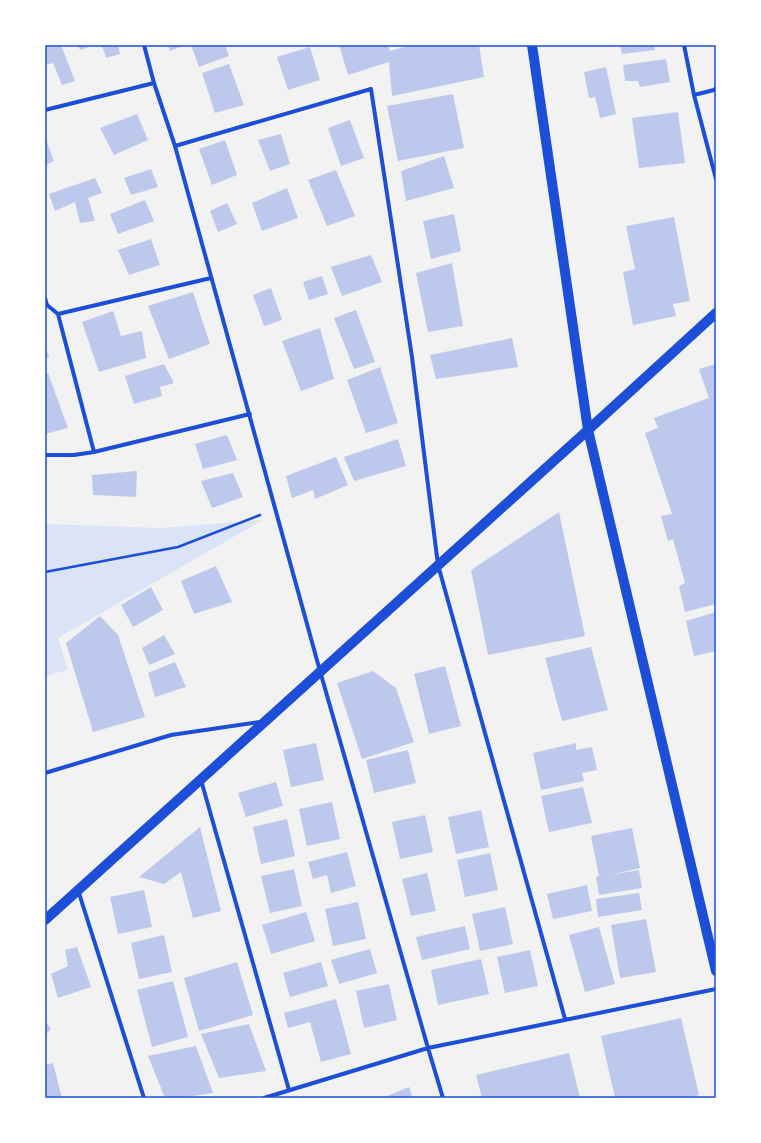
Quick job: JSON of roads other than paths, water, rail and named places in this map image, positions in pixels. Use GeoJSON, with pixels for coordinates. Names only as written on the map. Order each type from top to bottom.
{"type":"FeatureCollection","features":[{"type":"Feature","properties":{"kind":"main road"},"geometry":{"type":"LineString","coordinates":[[532,45],[588,430],[716,972]]}},
{"type":"Feature","properties":{"kind":"main road"},"geometry":{"type":"LineString","coordinates":[[45,920],[716,313]]}},
{"type":"Feature","properties":{"kind":"street"},"geometry":{"type":"LineString","coordinates":[[144,45],[154,83],[175,146],[320,671],[443,1098]]}},
{"type":"Feature","properties":{"kind":"street"},"geometry":{"type":"LineString","coordinates":[[684,45],[694,95],[716,179]]}},
{"type":"Feature","properties":{"kind":"street"},"geometry":{"type":"LineString","coordinates":[[45,110],[154,83]]}},
{"type":"Feature","properties":{"kind":"street"},"geometry":{"type":"LineString","coordinates":[[694,95],[714,90],[716,88]]}},
{"type":"Feature","properties":{"kind":"street"},"geometry":{"type":"LineString","coordinates":[[175,146],[371,89],[412,357],[438,565],[565,1020]]}},
{"type":"Feature","properties":{"kind":"street"},"geometry":{"type":"LineString","coordinates":[[58,314],[211,278]]}},
{"type":"Feature","properties":{"kind":"street"},"geometry":{"type":"LineString","coordinates":[[45,298],[47,305],[58,314],[94,452]]}},
{"type":"Feature","properties":{"kind":"street"},"geometry":{"type":"LineString","coordinates":[[45,455],[74,455],[94,452],[250,414]]}},
{"type":"Feature","properties":{"kind":"street"},"geometry":{"type":"LineString","coordinates":[[45,773],[171,735],[264,722]]}},
{"type":"Feature","properties":{"kind":"street"},"geometry":{"type":"LineString","coordinates":[[200,779],[289,1090]]}},
{"type":"Feature","properties":{"kind":"street"},"geometry":{"type":"LineString","coordinates":[[78,890],[144,1098]]}},
{"type":"Feature","properties":{"kind":"street"},"geometry":{"type":"LineString","coordinates":[[264,1098],[428,1048],[716,989]]}}]}
